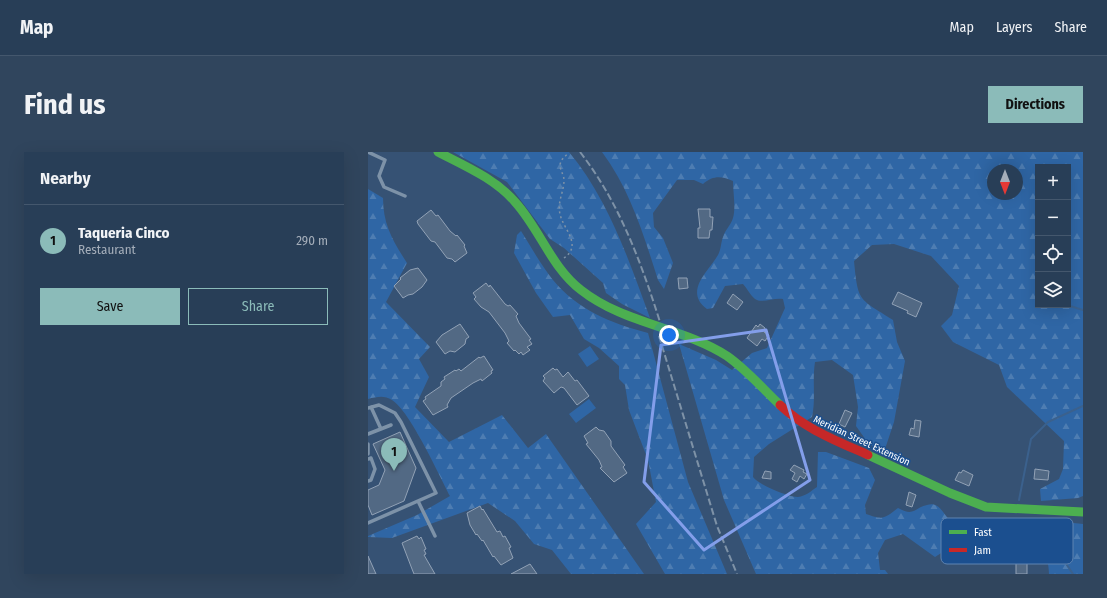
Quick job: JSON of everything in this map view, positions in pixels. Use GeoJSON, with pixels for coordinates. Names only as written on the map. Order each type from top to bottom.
{"type":"FeatureCollection","features":[{"type":"Feature","properties":{"kind":"street","name":"Meridian Street Extension"},"geometry":{"type":"LineString","coordinates":[[438,152],[483,176],[507,193],[520,208],[569,280],[586,295],[608,307],[717,352],[738,365],[791,416],[812,430],[954,496],[981,506],[1083,512]]}},
{"type":"Feature","properties":{"kind":"lane"},"geometry":{"type":"LineString","coordinates":[[368,152],[385,160],[379,176],[384,187],[405,196]]}},
{"type":"Feature","properties":{"kind":"lane"},"geometry":{"type":"LineString","coordinates":[[368,523],[436,493],[395,413],[379,405],[370,408],[381,429]]}},
{"type":"Feature","properties":{"kind":"lane"},"geometry":{"type":"LineString","coordinates":[[368,434],[391,425]]}},
{"type":"Feature","properties":{"kind":"lane"},"geometry":{"type":"LineString","coordinates":[[368,444],[368,454]]}},
{"type":"Feature","properties":{"kind":"lane"},"geometry":{"type":"LineString","coordinates":[[368,459],[371,458],[375,469],[371,480],[368,481]]}},
{"type":"Feature","properties":{"kind":"lane"},"geometry":{"type":"LineString","coordinates":[[418,501],[435,536]]}},
{"type":"Feature","properties":{"kind":"path"},"geometry":{"type":"LineString","coordinates":[[556,262],[568,255],[572,245],[571,238],[561,218],[559,209],[564,182],[560,165],[563,158],[569,153]]}},
{"type":"Feature","properties":{"kind":"highlighted area"},"geometry":{"type":"Polygon","coordinates":[[[766,330],[810,480],[704,550],[644,482],[661,345],[766,330]]]}},
{"type":"Feature","properties":{"kind":"green space"},"geometry":{"type":"Polygon","coordinates":[[[453,152],[569,152],[596,190],[607,211],[626,253],[650,318],[622,304],[606,293],[603,283],[564,248],[550,239],[507,182],[453,152]]]}},
{"type":"Feature","properties":{"kind":"green space"},"geometry":{"type":"Polygon","coordinates":[[[602,152],[1083,152],[1083,496],[1078,498],[1041,501],[1040,489],[1059,479],[1063,469],[1064,441],[1007,387],[999,365],[953,342],[941,326],[952,315],[959,286],[931,256],[894,244],[872,245],[854,261],[857,285],[862,298],[867,303],[893,320],[897,342],[905,361],[894,422],[885,449],[877,449],[868,443],[856,426],[858,407],[853,375],[832,360],[815,362],[814,403],[812,417],[769,444],[754,457],[753,477],[767,487],[781,493],[798,497],[804,496],[817,487],[818,452],[826,452],[869,468],[875,480],[865,505],[866,514],[880,518],[898,508],[903,511],[911,512],[923,506],[931,504],[935,505],[941,509],[948,518],[941,518],[941,553],[935,557],[903,534],[885,540],[878,553],[880,570],[885,570],[888,574],[756,574],[724,500],[679,344],[716,360],[732,370],[752,353],[767,348],[785,308],[783,299],[761,301],[755,299],[743,284],[725,286],[713,308],[707,309],[700,302],[697,295],[700,281],[718,255],[724,234],[732,221],[734,214],[733,181],[721,177],[710,179],[703,184],[694,180],[677,180],[653,213],[654,227],[663,238],[673,263],[664,289],[658,280],[621,181],[602,152]]]}},
{"type":"Feature","properties":{"kind":"green space"},"geometry":{"type":"Polygon","coordinates":[[[368,189],[383,198],[383,208],[387,225],[397,247],[407,263],[386,302],[430,347],[419,359],[429,377],[415,407],[449,442],[502,415],[528,448],[546,434],[644,574],[571,574],[552,550],[534,544],[515,521],[488,503],[392,538],[368,537],[417,515],[450,496],[432,459],[399,406],[386,397],[368,399],[368,189]]]}},
{"type":"Feature","properties":{"kind":"green space"},"geometry":{"type":"Polygon","coordinates":[[[521,231],[553,280],[573,300],[608,320],[648,333],[688,482],[727,574],[665,574],[636,524],[656,502],[648,460],[629,410],[625,385],[619,379],[619,366],[599,348],[584,339],[570,315],[553,317],[536,293],[514,253],[517,235],[521,231]]]}},
{"type":"Feature","properties":{"kind":"green space"},"geometry":{"type":"Polygon","coordinates":[[[590,346],[599,359],[587,367],[578,354],[590,346]]]}},
{"type":"Feature","properties":{"kind":"green space"},"geometry":{"type":"Polygon","coordinates":[[[589,399],[596,408],[576,423],[569,414],[589,399]]]}},
{"type":"Feature","properties":{"kind":"green space"},"geometry":{"type":"Polygon","coordinates":[[[1073,523],[1083,524],[1083,574],[1049,574],[1048,564],[1073,564],[1073,523]]]}},
{"type":"Feature","properties":{"kind":"building"},"geometry":{"type":"Polygon","coordinates":[[[698,209],[710,209],[710,217],[713,217],[712,230],[710,230],[709,238],[698,238],[698,228],[700,228],[698,209]]]}},
{"type":"Feature","properties":{"kind":"building"},"geometry":{"type":"Polygon","coordinates":[[[431,210],[436,216],[438,215],[450,231],[456,236],[457,235],[465,245],[464,246],[467,253],[455,262],[452,259],[447,258],[435,242],[431,241],[418,224],[417,221],[431,210]]]}},
{"type":"Feature","properties":{"kind":"building"},"geometry":{"type":"Polygon","coordinates":[[[418,268],[427,280],[422,287],[413,294],[403,298],[394,286],[401,279],[400,278],[410,270],[418,268]]]}},
{"type":"Feature","properties":{"kind":"building"},"geometry":{"type":"Polygon","coordinates":[[[678,278],[687,278],[688,288],[679,289],[678,278]]]}},
{"type":"Feature","properties":{"kind":"building"},"geometry":{"type":"Polygon","coordinates":[[[486,283],[489,287],[490,285],[505,304],[508,306],[510,305],[518,314],[516,316],[519,323],[531,339],[529,340],[532,344],[527,347],[530,350],[523,355],[521,352],[519,354],[515,350],[514,351],[507,343],[509,341],[505,333],[489,312],[481,307],[474,299],[476,297],[473,293],[486,283]]]}},
{"type":"Feature","properties":{"kind":"building"},"geometry":{"type":"Polygon","coordinates":[[[898,292],[922,303],[916,317],[907,313],[908,311],[892,304],[898,292]]]}},
{"type":"Feature","properties":{"kind":"building"},"geometry":{"type":"Polygon","coordinates":[[[733,294],[743,302],[737,310],[727,303],[733,294]]]}},
{"type":"Feature","properties":{"kind":"building"},"geometry":{"type":"Polygon","coordinates":[[[460,324],[469,337],[466,339],[465,344],[455,352],[450,351],[445,354],[436,342],[442,335],[460,324]]]}},
{"type":"Feature","properties":{"kind":"building"},"geometry":{"type":"Polygon","coordinates":[[[760,324],[765,328],[764,332],[769,335],[765,341],[762,339],[757,346],[747,338],[756,325],[758,327],[760,324]]]}},
{"type":"Feature","properties":{"kind":"building"},"geometry":{"type":"Polygon","coordinates":[[[484,356],[493,370],[491,371],[492,373],[482,381],[481,379],[473,383],[451,398],[447,405],[448,407],[433,415],[423,401],[426,399],[425,397],[441,386],[441,382],[445,379],[444,377],[455,370],[456,371],[459,369],[461,371],[479,357],[484,356]]]}},
{"type":"Feature","properties":{"kind":"building"},"geometry":{"type":"Polygon","coordinates":[[[553,368],[555,370],[557,369],[563,377],[568,372],[575,381],[577,380],[589,396],[577,405],[564,388],[561,387],[554,393],[543,381],[545,378],[543,376],[553,368]]]}},
{"type":"Feature","properties":{"kind":"building"},"geometry":{"type":"Polygon","coordinates":[[[845,410],[852,413],[845,427],[839,424],[845,410]]]}},
{"type":"Feature","properties":{"kind":"building"},"geometry":{"type":"Polygon","coordinates":[[[915,420],[921,421],[919,437],[909,435],[911,428],[914,429],[915,420]]]}},
{"type":"Feature","properties":{"kind":"building"},"geometry":{"type":"Polygon","coordinates":[[[596,427],[599,430],[604,431],[611,441],[611,446],[625,465],[623,467],[627,473],[614,482],[600,468],[602,467],[599,460],[586,444],[588,443],[584,436],[596,427]]]}},
{"type":"Feature","properties":{"kind":"building"},"geometry":{"type":"Polygon","coordinates":[[[400,432],[416,468],[404,501],[372,515],[368,505],[368,490],[379,485],[385,470],[373,444],[400,432]]]}},
{"type":"Feature","properties":{"kind":"building"},"geometry":{"type":"Polygon","coordinates":[[[794,465],[804,470],[803,472],[807,474],[804,479],[800,476],[797,482],[792,479],[795,473],[790,470],[794,465]]]}},
{"type":"Feature","properties":{"kind":"building"},"geometry":{"type":"Polygon","coordinates":[[[1035,469],[1049,471],[1048,480],[1034,479],[1035,469]]]}},
{"type":"Feature","properties":{"kind":"building"},"geometry":{"type":"Polygon","coordinates":[[[963,470],[973,475],[969,486],[955,480],[959,472],[961,473],[963,470]]]}},
{"type":"Feature","properties":{"kind":"building"},"geometry":{"type":"Polygon","coordinates":[[[765,471],[771,472],[771,479],[762,478],[765,471]]]}},
{"type":"Feature","properties":{"kind":"building"},"geometry":{"type":"Polygon","coordinates":[[[909,492],[916,495],[912,507],[906,505],[909,492]]]}},
{"type":"Feature","properties":{"kind":"building"},"geometry":{"type":"Polygon","coordinates":[[[480,506],[497,532],[500,531],[503,537],[505,536],[511,547],[509,548],[513,558],[501,565],[494,556],[493,557],[483,540],[482,541],[477,534],[476,535],[470,525],[467,513],[480,506]]]}},
{"type":"Feature","properties":{"kind":"building"},"geometry":{"type":"Polygon","coordinates":[[[417,536],[419,539],[421,537],[426,549],[424,550],[426,554],[424,555],[435,574],[414,574],[402,543],[417,536]]]}},
{"type":"Feature","properties":{"kind":"building"},"geometry":{"type":"Polygon","coordinates":[[[368,556],[376,574],[368,574],[368,556]]]}},
{"type":"Feature","properties":{"kind":"building"},"geometry":{"type":"Polygon","coordinates":[[[530,564],[537,574],[511,574],[530,564]]]}},
{"type":"Feature","properties":{"kind":"building"},"geometry":{"type":"Polygon","coordinates":[[[1016,564],[1027,564],[1027,574],[1016,574],[1016,564]]]}},
{"type":"Feature","properties":{"kind":"waterway"},"geometry":{"type":"LineString","coordinates":[[1071,306],[1083,310]]}},
{"type":"Feature","properties":{"kind":"waterway"},"geometry":{"type":"LineString","coordinates":[[1019,500],[1031,439],[1048,422],[1083,406]]}},
{"type":"Feature","properties":{"kind":"waterway"},"geometry":{"type":"LineString","coordinates":[[1066,564],[1073,574]]}},
{"type":"Feature","properties":{"kind":"railway"},"geometry":{"type":"LineString","coordinates":[[580,152],[606,191],[628,233],[660,322]]}},
{"type":"Feature","properties":{"kind":"railway"},"geometry":{"type":"LineString","coordinates":[[659,336],[717,526],[737,574]]}},
{"type":"Feature","properties":{"kind":"traffic: fast"},"geometry":{"type":"LineString","coordinates":[[438,152],[480,174],[508,194],[532,225],[562,271],[581,290],[616,311],[710,346],[734,361],[780,405]]}},
{"type":"Feature","properties":{"kind":"traffic: fast"},"geometry":{"type":"LineString","coordinates":[[868,455],[950,493],[986,507],[1083,512]]}},
{"type":"Feature","properties":{"kind":"traffic: jam"},"geometry":{"type":"LineString","coordinates":[[780,405],[811,428],[868,455]]}},
{"type":"Feature","properties":{"kind":"place","name":"Taqueria Cinco"},"geometry":{"type":"Point","coordinates":[394,471]}}]}
